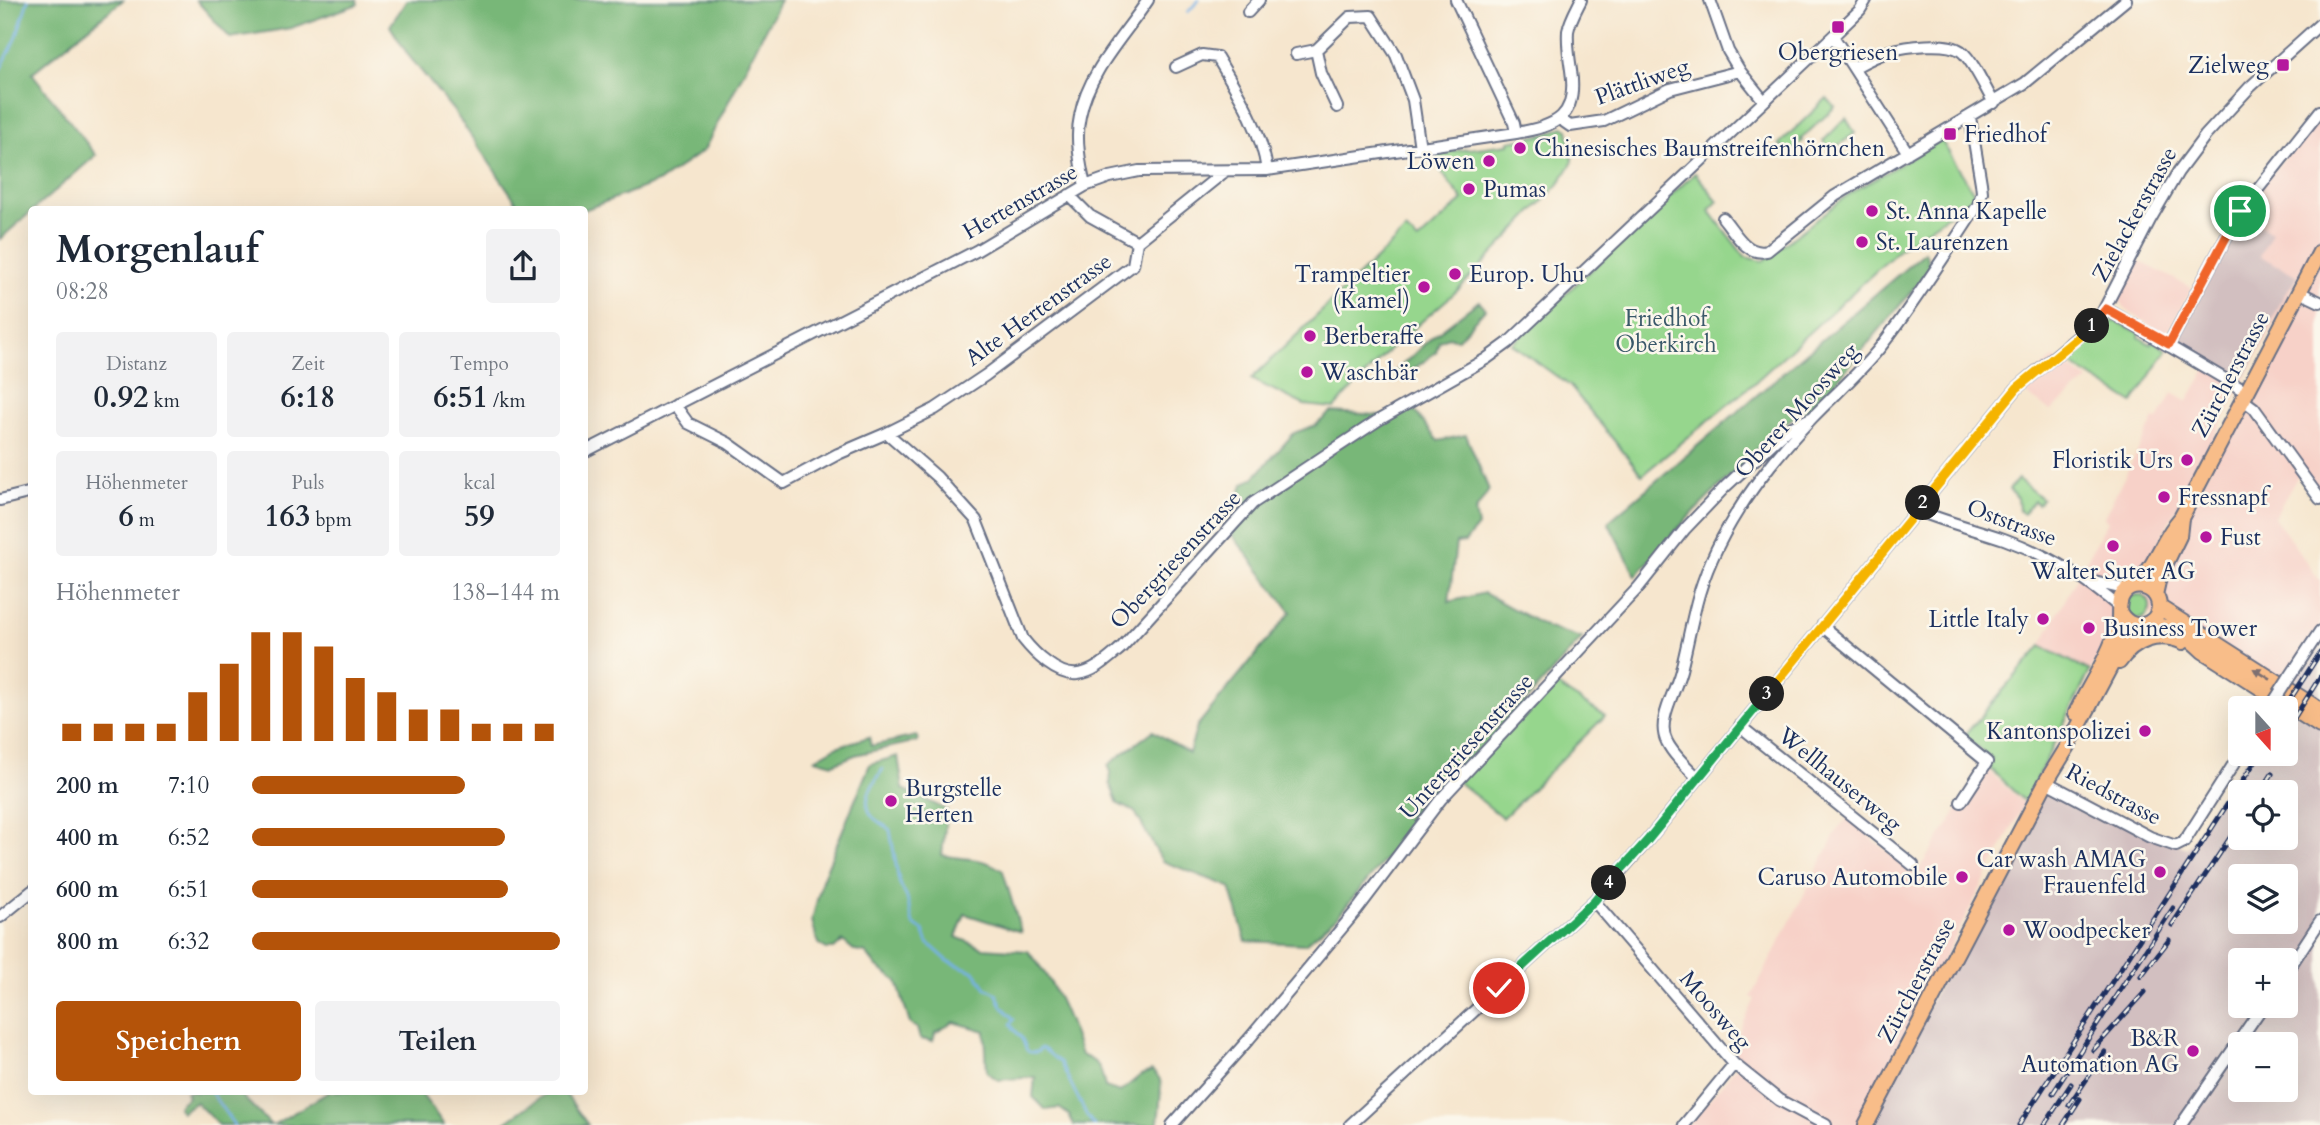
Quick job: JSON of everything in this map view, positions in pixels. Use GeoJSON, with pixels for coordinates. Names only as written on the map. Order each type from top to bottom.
{"type":"FeatureCollection","features":[{"type":"Feature","properties":{"kind":"main road","name":"Zürcherstrasse"},"geometry":{"type":"LineString","coordinates":[[2133,588],[2148,572],[2168,533],[2181,518],[2320,252]]}},
{"type":"Feature","properties":{"kind":"main road","name":"Zürcherstrasse"},"geometry":{"type":"LineString","coordinates":[[2157,601],[2159,577],[2179,536],[2181,518]]}},
{"type":"Feature","properties":{"kind":"main road"},"geometry":{"type":"LineString","coordinates":[[2203,651],[2193,641],[2165,625],[2129,623],[2120,610],[2121,597],[2133,588],[2147,588],[2157,601],[2320,710]]}},
{"type":"Feature","properties":{"kind":"main road"},"geometry":{"type":"LineString","coordinates":[[2143,625],[2157,615],[2157,601]]}},
{"type":"Feature","properties":{"kind":"main road","name":"Zürcherstrasse"},"geometry":{"type":"LineString","coordinates":[[2046,782],[2062,742],[2115,635],[2120,610]]}},
{"type":"Feature","properties":{"kind":"main road","name":"Zürcherstrasse"},"geometry":{"type":"LineString","coordinates":[[1866,1125],[2046,782],[2126,637],[2143,625]]}},
{"type":"Feature","properties":{"kind":"main road"},"geometry":{"type":"LineString","coordinates":[[2096,695],[2123,656],[2140,642],[2168,637],[2203,651],[2320,726]]}},
{"type":"Feature","properties":{"kind":"street"},"geometry":{"type":"LineString","coordinates":[[1085,186],[1079,144],[1079,118],[1085,96],[1106,58],[1148,0]]}},
{"type":"Feature","properties":{"kind":"street"},"geometry":{"type":"LineString","coordinates":[[1248,12],[1259,0]]}},
{"type":"Feature","properties":{"kind":"street"},"geometry":{"type":"LineString","coordinates":[[1456,0],[1514,123],[1516,133]]}},
{"type":"Feature","properties":{"kind":"street"},"geometry":{"type":"LineString","coordinates":[[1560,119],[1572,94],[1568,34],[1572,17],[1581,0]]}},
{"type":"Feature","properties":{"kind":"street"},"geometry":{"type":"LineString","coordinates":[[1710,0],[1723,41],[1740,71],[1765,101]]}},
{"type":"Feature","properties":{"kind":"street","name":"Obergriesenstrasse"},"geometry":{"type":"LineString","coordinates":[[887,433],[937,477],[975,520],[1023,639],[1033,652],[1062,671],[1078,674],[1101,665],[1121,648],[1253,503],[1377,421],[1508,344],[1833,36],[1860,10],[1866,0]]}},
{"type":"Feature","properties":{"kind":"street"},"geometry":{"type":"LineString","coordinates":[[1723,218],[1750,250],[1758,253],[1767,251],[1835,196],[2025,83],[2126,0]]}},
{"type":"Feature","properties":{"kind":"street"},"geometry":{"type":"LineString","coordinates":[[1296,54],[1316,50],[1350,18],[1371,16],[1396,55],[1409,89],[1420,148]]}},
{"type":"Feature","properties":{"kind":"street"},"geometry":{"type":"LineString","coordinates":[[2316,28],[2320,42]]}},
{"type":"Feature","properties":{"kind":"street","name":"Zielackerstrasse"},"geometry":{"type":"LineString","coordinates":[[2106,309],[2150,220],[2188,157],[2242,94],[2316,28]]}},
{"type":"Feature","properties":{"kind":"street"},"geometry":{"type":"LineString","coordinates":[[1833,36],[1908,153]]}},
{"type":"Feature","properties":{"kind":"street"},"geometry":{"type":"LineString","coordinates":[[1855,68],[1875,57],[1901,48],[1928,46],[1958,49],[1964,53],[1994,103]]}},
{"type":"Feature","properties":{"kind":"street"},"geometry":{"type":"LineString","coordinates":[[1316,50],[1321,73],[1337,107]]}},
{"type":"Feature","properties":{"kind":"street"},"geometry":{"type":"LineString","coordinates":[[1176,67],[1202,55],[1217,57],[1246,106],[1264,149],[1268,170]]}},
{"type":"Feature","properties":{"kind":"street","name":"Plättliweg"},"geometry":{"type":"LineString","coordinates":[[1560,119],[1570,126],[1604,121],[1670,89],[1740,71]]}},
{"type":"Feature","properties":{"kind":"street"},"geometry":{"type":"LineString","coordinates":[[2169,344],[2239,213],[2320,111]]}},
{"type":"Feature","properties":{"kind":"street","name":"Oberer Moosweg"},"geometry":{"type":"LineString","coordinates":[[1698,778],[1668,745],[1663,729],[1681,673],[1699,594],[1715,553],[1748,494],[1813,417],[1860,372],[1883,344],[1978,205],[1982,192],[1969,117]]}},
{"type":"Feature","properties":{"kind":"street","name":"Hertenstrasse"},"geometry":{"type":"LineString","coordinates":[[588,450],[987,246],[1085,186],[1110,177],[1139,171],[1268,170],[1516,133],[1546,127],[1560,119]]}},
{"type":"Feature","properties":{"kind":"street","name":"Alte Hertenstrasse"},"geometry":{"type":"LineString","coordinates":[[887,433],[935,410],[1133,265],[1137,242],[1224,172]]}},
{"type":"Feature","properties":{"kind":"street"},"geometry":{"type":"LineString","coordinates":[[1069,195],[1090,216],[1137,242]]}},
{"type":"Feature","properties":{"kind":"street"},"geometry":{"type":"LineString","coordinates":[[2299,292],[2320,302]]}},
{"type":"Feature","properties":{"kind":"street"},"geometry":{"type":"LineString","coordinates":[[1350,1125],[1594,901],[1647,841],[2017,388],[2084,333],[2106,309],[2169,344],[2245,396],[2320,499]]}},
{"type":"Feature","properties":{"kind":"street"},"geometry":{"type":"LineString","coordinates":[[675,405],[688,423],[728,443],[784,483],[838,454],[887,433]]}},
{"type":"Feature","properties":{"kind":"street","name":"Untergriesenstrasse"},"geometry":{"type":"LineString","coordinates":[[1172,1125],[1249,1039],[1357,910],[1441,799],[1638,588],[1685,529],[1726,485],[1788,429],[1813,417]]}},
{"type":"Feature","properties":{"kind":"street"},"geometry":{"type":"LineString","coordinates":[[0,500],[28,493]]}},
{"type":"Feature","properties":{"kind":"street","name":"Oststrasse"},"geometry":{"type":"LineString","coordinates":[[1917,510],[2007,540],[2046,558],[2087,581],[2120,610]]}},
{"type":"Feature","properties":{"kind":"street","name":"Oststrasse"},"geometry":{"type":"LineString","coordinates":[[2087,581],[2133,588]]}},
{"type":"Feature","properties":{"kind":"street"},"geometry":{"type":"LineString","coordinates":[[1822,626],[1987,762],[1961,802]]}},
{"type":"Feature","properties":{"kind":"street"},"geometry":{"type":"LineString","coordinates":[[2277,696],[2320,631]]}},
{"type":"Feature","properties":{"kind":"street","name":"Wellhauserweg"},"geometry":{"type":"LineString","coordinates":[[1740,726],[1913,865]]}},
{"type":"Feature","properties":{"kind":"street","name":"Riedstrasse"},"geometry":{"type":"LineString","coordinates":[[2046,782],[2150,837],[2176,846],[2184,842],[2232,766]]}},
{"type":"Feature","properties":{"kind":"street"},"geometry":{"type":"LineString","coordinates":[[0,917],[28,894]]}},
{"type":"Feature","properties":{"kind":"street","name":"Moosweg"},"geometry":{"type":"LineString","coordinates":[[1594,901],[1734,1064],[1779,1100],[1826,1125]]}},
{"type":"Feature","properties":{"kind":"street"},"geometry":{"type":"LineString","coordinates":[[2298,955],[2320,921]]}},
{"type":"Feature","properties":{"kind":"street"},"geometry":{"type":"LineString","coordinates":[[2181,1125],[2255,1018]]}},
{"type":"Feature","properties":{"kind":"street"},"geometry":{"type":"LineString","coordinates":[[1684,1125],[1734,1064]]}},
{"type":"Feature","properties":{"kind":"shaded area"},"geometry":{"type":"Polygon","coordinates":[[[2320,113],[2320,237],[2090,671],[2040,646],[2108,521],[2104,517],[2154,419],[2158,420],[2172,393],[2187,402],[2210,363],[2174,341],[2240,214],[2320,113]]]}},
{"type":"Feature","properties":{"kind":"shaded area"},"geometry":{"type":"Polygon","coordinates":[[[2242,216],[2272,232],[2260,256],[2298,276],[2284,295],[2247,374],[2239,378],[2185,347],[2180,334],[2242,216]]]}},
{"type":"Feature","properties":{"kind":"shaded area"},"geometry":{"type":"Polygon","coordinates":[[[2320,252],[2320,492],[2302,469],[2274,517],[2320,581],[2320,642],[2286,695],[2139,607],[2320,252]]]}},
{"type":"Feature","properties":{"kind":"shaded area"},"geometry":{"type":"Polygon","coordinates":[[[2137,260],[2192,288],[2166,331],[2158,330],[2126,310],[2120,302],[2121,293],[2137,260]]]}},
{"type":"Feature","properties":{"kind":"shaded area"},"geometry":{"type":"Polygon","coordinates":[[[2054,358],[2088,380],[2051,411],[2017,388],[2054,358]]]}},
{"type":"Feature","properties":{"kind":"shaded area"},"geometry":{"type":"Polygon","coordinates":[[[2320,640],[2320,1125],[1866,1125],[2046,782],[2107,815],[2187,848],[2228,785],[2228,850],[2298,850],[2298,780],[2231,780],[2240,766],[2298,766],[2298,696],[2284,696],[2320,640]]]}},
{"type":"Feature","properties":{"kind":"shaded area"},"geometry":{"type":"Polygon","coordinates":[[[1985,768],[2024,804],[1858,1125],[1689,1125],[1740,1062],[1731,1050],[1755,999],[1751,997],[1839,827],[1848,818],[1915,875],[1985,768]]]}},
{"type":"Feature","properties":{"kind":"green space"},"geometry":{"type":"Polygon","coordinates":[[[0,0],[123,0],[32,73],[96,155],[38,206],[28,206],[28,214],[0,239],[0,0]]]}},
{"type":"Feature","properties":{"kind":"green space"},"geometry":{"type":"Polygon","coordinates":[[[196,0],[357,0],[358,4],[291,28],[230,38],[196,0]]]}},
{"type":"Feature","properties":{"kind":"green space"},"geometry":{"type":"Polygon","coordinates":[[[407,0],[780,0],[704,150],[660,181],[588,208],[588,206],[519,206],[453,110],[408,55],[390,26],[407,0]]]}},
{"type":"Feature","properties":{"kind":"green space"},"geometry":{"type":"Polygon","coordinates":[[[1827,98],[1835,107],[1789,154],[1779,144],[1827,98]]]}},
{"type":"Feature","properties":{"kind":"green space"},"geometry":{"type":"Polygon","coordinates":[[[1846,118],[1855,133],[1831,151],[1823,141],[1846,118]]]}},
{"type":"Feature","properties":{"kind":"green space"},"geometry":{"type":"Polygon","coordinates":[[[1563,127],[1568,130],[1573,161],[1559,184],[1459,289],[1390,349],[1334,408],[1304,405],[1251,379],[1406,230],[1418,241],[1463,200],[1443,173],[1436,153],[1509,144],[1509,141],[1547,134],[1563,127]]]}},
{"type":"Feature","properties":{"kind":"green space","name":"Friedhof Oberkirch"},"geometry":{"type":"Polygon","coordinates":[[[1941,140],[1976,196],[1902,247],[1753,384],[1642,475],[1570,386],[1512,344],[1695,173],[1718,201],[1709,210],[1745,257],[1763,261],[1849,194],[1941,140]]]}},
{"type":"Feature","properties":{"kind":"green space"},"geometry":{"type":"Polygon","coordinates":[[[1925,252],[1931,268],[1820,401],[1779,427],[1685,521],[1636,576],[1608,522],[1925,252]]]}},
{"type":"Feature","properties":{"kind":"green space"},"geometry":{"type":"Polygon","coordinates":[[[1479,301],[1485,309],[1458,339],[1448,337],[1439,341],[1436,352],[1400,380],[1396,371],[1432,337],[1479,301]]]}},
{"type":"Feature","properties":{"kind":"green space"},"geometry":{"type":"Polygon","coordinates":[[[2112,321],[2140,333],[2139,337],[2150,344],[2153,341],[2167,350],[2133,403],[2064,360],[2094,335],[2101,333],[2099,330],[2112,321]]]}},
{"type":"Feature","properties":{"kind":"green space"},"geometry":{"type":"Polygon","coordinates":[[[1411,406],[1438,441],[1466,435],[1489,490],[1475,512],[1478,526],[1465,542],[1456,543],[1449,602],[1484,593],[1548,628],[1582,638],[1338,916],[1305,944],[1246,941],[1230,887],[1162,861],[1135,812],[1118,804],[1110,784],[1111,772],[1108,765],[1153,731],[1189,753],[1197,726],[1291,612],[1231,533],[1246,500],[1240,494],[1243,484],[1254,478],[1294,433],[1316,425],[1331,412],[1390,416],[1411,406]]]}},
{"type":"Feature","properties":{"kind":"green space"},"geometry":{"type":"Polygon","coordinates":[[[2018,479],[2042,499],[2038,504],[2034,501],[2023,514],[2019,511],[2018,498],[2009,490],[2018,479]]]}},
{"type":"Feature","properties":{"kind":"green space"},"geometry":{"type":"Polygon","coordinates":[[[2138,595],[2147,598],[2150,607],[2147,616],[2138,619],[2129,616],[2126,607],[2129,598],[2138,595]]]}},
{"type":"Feature","properties":{"kind":"green space"},"geometry":{"type":"Polygon","coordinates":[[[2041,646],[2090,671],[2025,802],[1987,766],[1992,760],[1964,736],[2041,646]]]}},
{"type":"Feature","properties":{"kind":"green space"},"geometry":{"type":"Polygon","coordinates":[[[1554,684],[1605,716],[1503,818],[1457,781],[1554,684]]]}},
{"type":"Feature","properties":{"kind":"green space"},"geometry":{"type":"Polygon","coordinates":[[[917,736],[918,741],[855,755],[833,764],[815,759],[836,747],[869,737],[871,746],[917,736]]]}},
{"type":"Feature","properties":{"kind":"green space"},"geometry":{"type":"Polygon","coordinates":[[[898,756],[903,789],[947,810],[942,855],[981,861],[1003,871],[1021,932],[965,914],[956,937],[983,948],[1028,951],[1053,988],[1081,1055],[1099,1066],[1105,1087],[1120,1092],[1141,1075],[1152,1071],[1159,1077],[1161,1083],[1157,1125],[1074,1125],[1069,1115],[1059,1108],[1046,1110],[1033,1097],[1035,1077],[998,1080],[987,1072],[985,1031],[954,1022],[935,1033],[933,1041],[920,1039],[917,1028],[910,1024],[897,981],[877,967],[866,953],[855,951],[843,941],[834,949],[820,945],[812,920],[822,880],[870,764],[898,756]]]}},
{"type":"Feature","properties":{"kind":"green space"},"geometry":{"type":"Polygon","coordinates":[[[187,1095],[241,1095],[271,1125],[218,1125],[196,1102],[181,1112],[179,1104],[187,1095]]]}},
{"type":"Feature","properties":{"kind":"green space"},"geometry":{"type":"Polygon","coordinates":[[[324,1095],[422,1095],[444,1125],[273,1125],[324,1095]]]}},
{"type":"Feature","properties":{"kind":"green space"},"geometry":{"type":"Polygon","coordinates":[[[545,1095],[566,1095],[588,1125],[501,1125],[545,1095]]]}},
{"type":"Feature","properties":{"kind":"waterway"},"geometry":{"type":"LineString","coordinates":[[0,70],[16,39],[28,0]]}},
{"type":"Feature","properties":{"kind":"waterway"},"geometry":{"type":"LineString","coordinates":[[1188,12],[1199,0]]}},
{"type":"Feature","properties":{"kind":"waterway"},"geometry":{"type":"LineString","coordinates":[[883,769],[872,786],[867,803],[872,816],[890,830],[899,882],[907,898],[913,924],[923,931],[928,943],[948,961],[975,972],[986,988],[996,993],[1002,1006],[1014,1019],[1011,1024],[1028,1051],[1037,1052],[1041,1048],[1060,1062],[1094,1125]]}},
{"type":"Feature","properties":{"kind":"waterway"},"geometry":{"type":"LineString","coordinates":[[213,1095],[234,1125]]}},
{"type":"Feature","properties":{"kind":"railway"},"geometry":{"type":"LineString","coordinates":[[2292,696],[2320,653]]}},
{"type":"Feature","properties":{"kind":"railway"},"geometry":{"type":"LineString","coordinates":[[2298,712],[2320,677]]}},
{"type":"Feature","properties":{"kind":"railway"},"geometry":{"type":"LineString","coordinates":[[2019,1125],[2252,766]]}},
{"type":"Feature","properties":{"kind":"railway"},"geometry":{"type":"LineString","coordinates":[[2268,780],[2272,774]]}},
{"type":"Feature","properties":{"kind":"railway"},"geometry":{"type":"LineString","coordinates":[[2172,925],[2228,841]]}},
{"type":"Feature","properties":{"kind":"railway"},"geometry":{"type":"LineString","coordinates":[[2053,1093],[2173,908]]}},
{"type":"Feature","properties":{"kind":"railway"},"geometry":{"type":"LineString","coordinates":[[2141,976],[2169,940]]}},
{"type":"Feature","properties":{"kind":"railway"},"geometry":{"type":"LineString","coordinates":[[2093,1050],[2145,992]]}},
{"type":"Feature","properties":{"kind":"railway"},"geometry":{"type":"LineString","coordinates":[[2069,1105],[2105,1052]]}},
{"type":"Feature","properties":{"kind":"railway"},"geometry":{"type":"LineString","coordinates":[[2044,1125],[2071,1084]]}},
{"type":"Feature","properties":{"kind":"railway"},"geometry":{"type":"LineString","coordinates":[[2063,1125],[2080,1099]]}},
{"type":"Feature","properties":{"kind":"place","name":"Obergriesen"},"geometry":{"type":"Point","coordinates":[1838,27]}},
{"type":"Feature","properties":{"kind":"place","name":"Zielweg"},"geometry":{"type":"Point","coordinates":[2283,65]}},
{"type":"Feature","properties":{"kind":"place","name":"Friedhof"},"geometry":{"type":"Point","coordinates":[1950,134]}},
{"type":"Feature","properties":{"kind":"place","name":"Chinesisches Baumstreifenhörnchen"},"geometry":{"type":"Point","coordinates":[1520,148]}},
{"type":"Feature","properties":{"kind":"place","name":"Löwen"},"geometry":{"type":"Point","coordinates":[1489,161]}},
{"type":"Feature","properties":{"kind":"place","name":"Pumas"},"geometry":{"type":"Point","coordinates":[1469,189]}},
{"type":"Feature","properties":{"kind":"place","name":"St. Anna Kapelle"},"geometry":{"type":"Point","coordinates":[1872,211]}},
{"type":"Feature","properties":{"kind":"place","name":"St. Laurenzen"},"geometry":{"type":"Point","coordinates":[1862,242]}},
{"type":"Feature","properties":{"kind":"place","name":"Europ. Uhu"},"geometry":{"type":"Point","coordinates":[1455,274]}},
{"type":"Feature","properties":{"kind":"place","name":"Trampeltier (Kamel)"},"geometry":{"type":"Point","coordinates":[1424,287]}},
{"type":"Feature","properties":{"kind":"place","name":"Berberaffe"},"geometry":{"type":"Point","coordinates":[1310,336]}},
{"type":"Feature","properties":{"kind":"place","name":"Waschbär"},"geometry":{"type":"Point","coordinates":[1307,372]}},
{"type":"Feature","properties":{"kind":"place","name":"Floristik Urs"},"geometry":{"type":"Point","coordinates":[2187,460]}},
{"type":"Feature","properties":{"kind":"place","name":"Fressnapf"},"geometry":{"type":"Point","coordinates":[2164,497]}},
{"type":"Feature","properties":{"kind":"place","name":"Fust"},"geometry":{"type":"Point","coordinates":[2206,537]}},
{"type":"Feature","properties":{"kind":"place","name":"Walter Suter AG"},"geometry":{"type":"Point","coordinates":[2113,546]}},
{"type":"Feature","properties":{"kind":"place","name":"Little Italy"},"geometry":{"type":"Point","coordinates":[2043,619]}},
{"type":"Feature","properties":{"kind":"place","name":"Business Tower"},"geometry":{"type":"Point","coordinates":[2089,628]}},
{"type":"Feature","properties":{"kind":"place","name":"Kantonspolizei"},"geometry":{"type":"Point","coordinates":[2145,731]}},
{"type":"Feature","properties":{"kind":"place","name":"Burgstelle Herten"},"geometry":{"type":"Point","coordinates":[891,801]}},
{"type":"Feature","properties":{"kind":"place","name":"Car wash AMAG Frauenfeld"},"geometry":{"type":"Point","coordinates":[2160,872]}},
{"type":"Feature","properties":{"kind":"place","name":"Caruso Automobile"},"geometry":{"type":"Point","coordinates":[1962,877]}},
{"type":"Feature","properties":{"kind":"place","name":"Woodpecker"},"geometry":{"type":"Point","coordinates":[2009,930]}},
{"type":"Feature","properties":{"kind":"place","name":"B&R Automation AG"},"geometry":{"type":"Point","coordinates":[2193,1051]}},
{"type":"Feature","properties":{"kind":"route"},"geometry":{"type":"LineString","coordinates":[[1499,988],[1594,901],[1647,841],[2017,388],[2084,333],[2106,309],[2169,344],[2240,211]]}}]}
